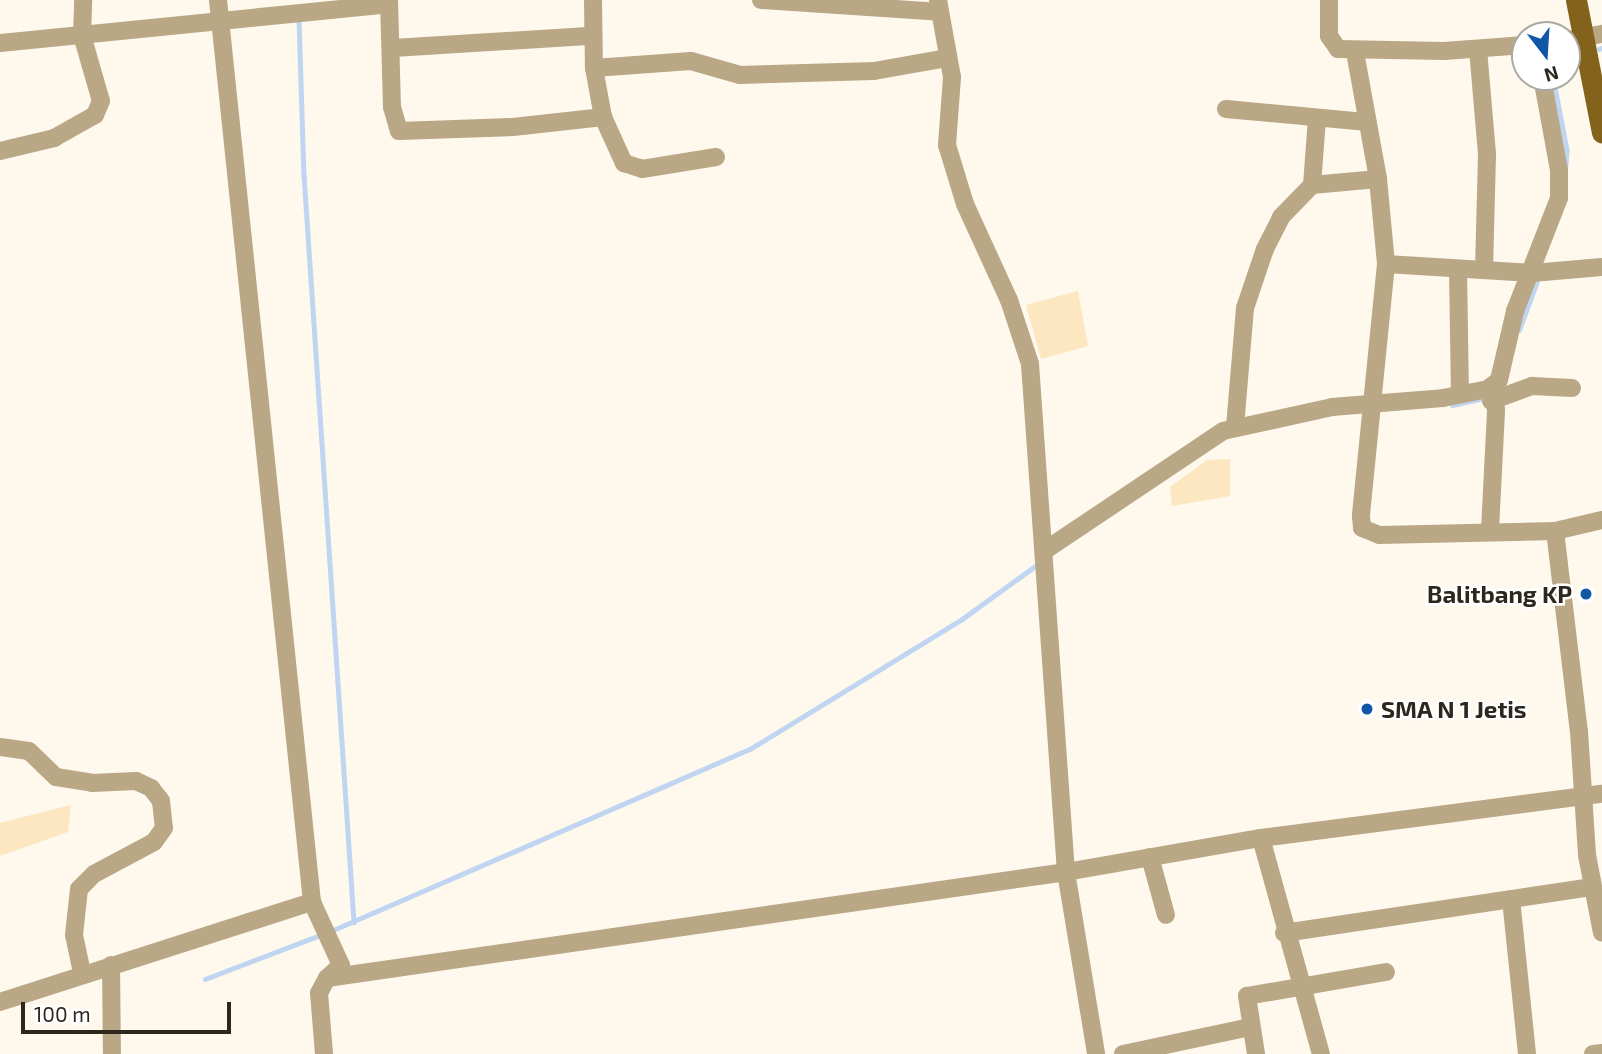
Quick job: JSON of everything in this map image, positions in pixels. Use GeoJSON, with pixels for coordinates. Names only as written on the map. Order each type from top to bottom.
{"type":"FeatureCollection","features":[{"type":"Feature","properties":{"kind":"main road"},"geometry":{"type":"LineString","coordinates":[[1576,0],[1602,132]]}},
{"type":"Feature","properties":{"kind":"street"},"geometry":{"type":"LineString","coordinates":[[0,151],[54,138],[95,115],[101,101],[98,80],[82,35],[83,0]]}},
{"type":"Feature","properties":{"kind":"street"},"geometry":{"type":"LineString","coordinates":[[218,0],[313,909],[341,965],[327,978],[319,993],[324,1054]]}},
{"type":"Feature","properties":{"kind":"street"},"geometry":{"type":"LineString","coordinates":[[593,0],[594,68],[603,117],[624,163],[632,169],[716,157]]}},
{"type":"Feature","properties":{"kind":"street"},"geometry":{"type":"LineString","coordinates":[[761,0],[939,6],[952,78],[947,145],[953,169],[988,260],[1009,300],[1030,364],[1066,872],[1096,1054]]}},
{"type":"Feature","properties":{"kind":"street"},"geometry":{"type":"LineString","coordinates":[[1329,0],[1332,44],[1356,52],[1511,46]]}},
{"type":"Feature","properties":{"kind":"street"},"geometry":{"type":"LineString","coordinates":[[0,43],[388,2],[393,48],[392,107],[396,126],[405,134],[603,117]]}},
{"type":"Feature","properties":{"kind":"street"},"geometry":{"type":"LineString","coordinates":[[393,48],[592,36]]}},
{"type":"Feature","properties":{"kind":"street"},"geometry":{"type":"LineString","coordinates":[[1478,49],[1487,155],[1484,270]]}},
{"type":"Feature","properties":{"kind":"street"},"geometry":{"type":"LineString","coordinates":[[1356,52],[1378,179],[1386,264],[1362,528],[1378,536],[1490,530],[1555,531],[1602,520]]}},
{"type":"Feature","properties":{"kind":"street"},"geometry":{"type":"LineString","coordinates":[[594,68],[691,61],[740,75],[874,71],[948,58]]}},
{"type":"Feature","properties":{"kind":"street"},"geometry":{"type":"LineString","coordinates":[[1490,530],[1496,410],[1491,394],[1504,371],[1515,311],[1539,272],[1554,220],[1560,185],[1544,91]]}},
{"type":"Feature","properties":{"kind":"street"},"geometry":{"type":"LineString","coordinates":[[1226,109],[1367,122]]}},
{"type":"Feature","properties":{"kind":"street"},"geometry":{"type":"LineString","coordinates":[[1235,427],[1245,308],[1265,249],[1281,217],[1312,185],[1317,119]]}},
{"type":"Feature","properties":{"kind":"street"},"geometry":{"type":"LineString","coordinates":[[1312,185],[1378,179]]}},
{"type":"Feature","properties":{"kind":"street"},"geometry":{"type":"LineString","coordinates":[[1386,264],[1539,272],[1602,267]]}},
{"type":"Feature","properties":{"kind":"street"},"geometry":{"type":"LineString","coordinates":[[1458,269],[1460,394]]}},
{"type":"Feature","properties":{"kind":"street"},"geometry":{"type":"LineString","coordinates":[[1045,558],[1235,427],[1373,410],[1460,394],[1491,394],[1532,386],[1572,388]]}},
{"type":"Feature","properties":{"kind":"street"},"geometry":{"type":"LineString","coordinates":[[1555,531],[1593,887],[1602,933]]}},
{"type":"Feature","properties":{"kind":"street"},"geometry":{"type":"LineString","coordinates":[[0,747],[35,754],[56,778],[92,783],[136,782],[151,788],[161,801],[164,828],[154,842],[94,874],[79,889],[74,935],[82,974]]}},
{"type":"Feature","properties":{"kind":"street"},"geometry":{"type":"LineString","coordinates":[[327,978],[1066,872],[1261,838],[1602,794]]}},
{"type":"Feature","properties":{"kind":"street"},"geometry":{"type":"LineString","coordinates":[[1261,838],[1284,933],[1321,1054]]}},
{"type":"Feature","properties":{"kind":"street"},"geometry":{"type":"LineString","coordinates":[[1150,857],[1166,915]]}},
{"type":"Feature","properties":{"kind":"street"},"geometry":{"type":"LineString","coordinates":[[1284,933],[1593,887]]}},
{"type":"Feature","properties":{"kind":"street"},"geometry":{"type":"LineString","coordinates":[[1511,899],[1527,1054]]}},
{"type":"Feature","properties":{"kind":"street"},"geometry":{"type":"LineString","coordinates":[[0,1002],[111,965],[313,909]]}},
{"type":"Feature","properties":{"kind":"street"},"geometry":{"type":"LineString","coordinates":[[111,965],[112,1054]]}},
{"type":"Feature","properties":{"kind":"street"},"geometry":{"type":"LineString","coordinates":[[1256,1054],[1247,996],[1386,972]]}},
{"type":"Feature","properties":{"kind":"street"},"geometry":{"type":"LineString","coordinates":[[1123,1054],[1250,1027]]}},
{"type":"Feature","properties":{"kind":"street"},"geometry":{"type":"LineString","coordinates":[[1593,1054],[1602,1053]]}},
{"type":"Feature","properties":{"kind":"shaded area"},"geometry":{"type":"Polygon","coordinates":[[[1078,291],[1088,346],[1041,359],[1026,305],[1078,291]]]}},
{"type":"Feature","properties":{"kind":"shaded area"},"geometry":{"type":"Polygon","coordinates":[[[1230,459],[1230,496],[1172,506],[1170,487],[1207,460],[1230,459]]]}},
{"type":"Feature","properties":{"kind":"shaded area"},"geometry":{"type":"Polygon","coordinates":[[[71,805],[68,832],[0,856],[0,823],[71,805]]]}},
{"type":"Feature","properties":{"kind":"waterway"},"geometry":{"type":"LineString","coordinates":[[299,18],[304,175],[354,922]]}},
{"type":"Feature","properties":{"kind":"waterway"},"geometry":{"type":"LineString","coordinates":[[1556,91],[1567,150],[1566,166]]}},
{"type":"Feature","properties":{"kind":"waterway"},"geometry":{"type":"LineString","coordinates":[[1519,330],[1539,276]]}},
{"type":"Feature","properties":{"kind":"waterway"},"geometry":{"type":"LineString","coordinates":[[1452,405],[1481,399]]}},
{"type":"Feature","properties":{"kind":"waterway"},"geometry":{"type":"LineString","coordinates":[[331,931],[750,749],[962,619],[1038,564]]}},
{"type":"Feature","properties":{"kind":"waterway"},"geometry":{"type":"LineString","coordinates":[[205,979],[323,934]]}},
{"type":"Feature","properties":{"kind":"place","name":"Balitbang KP"},"geometry":{"type":"Point","coordinates":[1586,594]}},
{"type":"Feature","properties":{"kind":"place","name":"SMA N 1 Jetis"},"geometry":{"type":"Point","coordinates":[1367,709]}}]}
